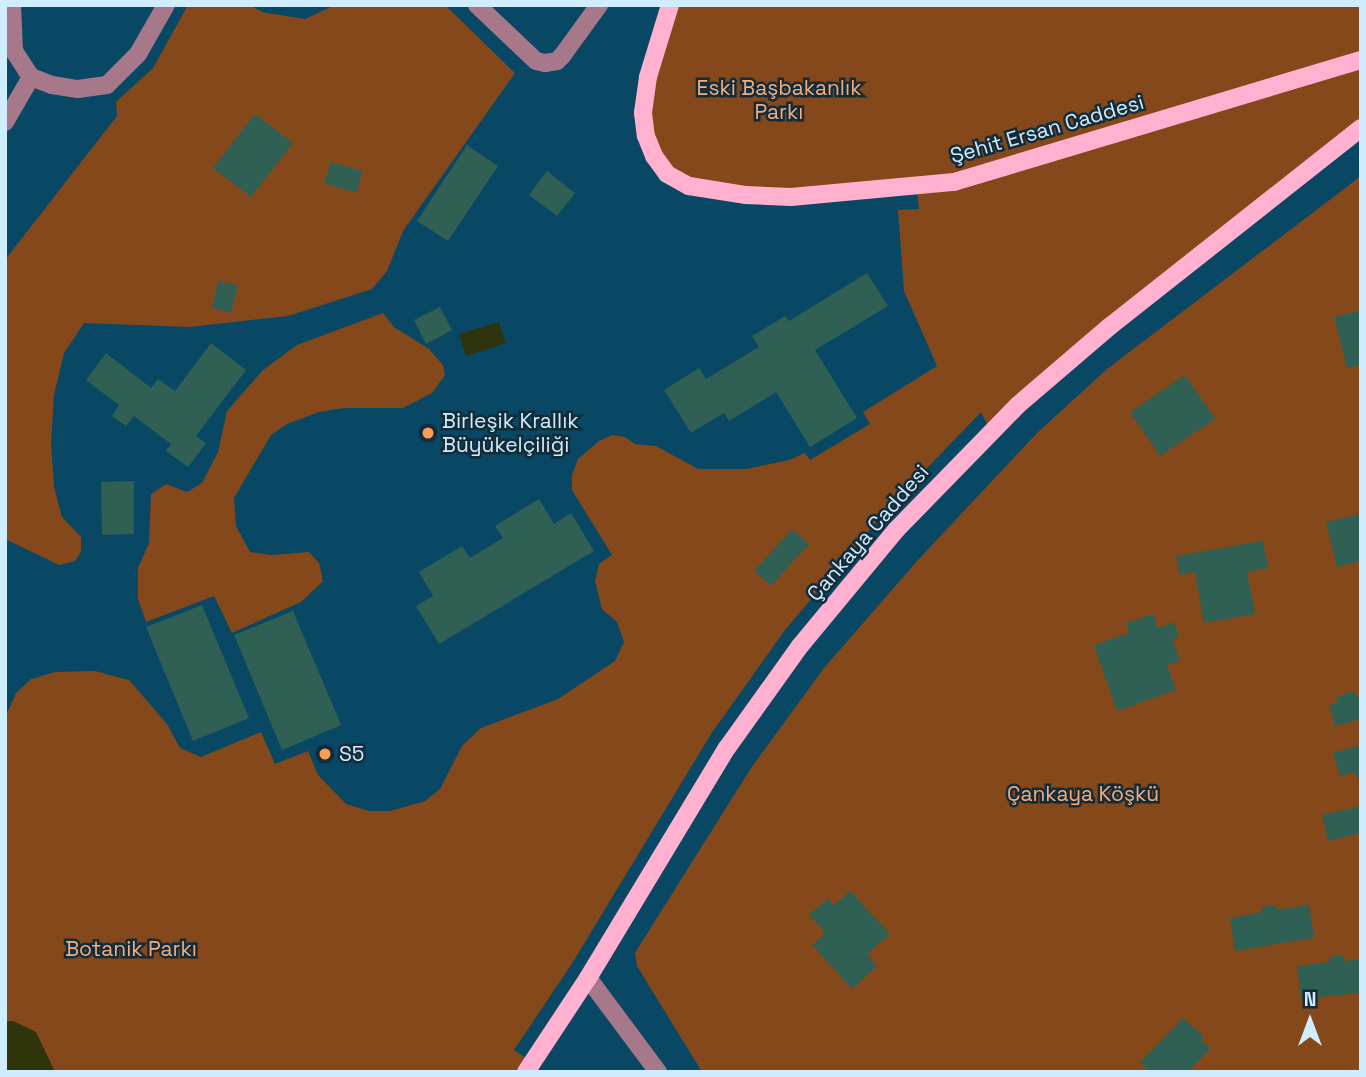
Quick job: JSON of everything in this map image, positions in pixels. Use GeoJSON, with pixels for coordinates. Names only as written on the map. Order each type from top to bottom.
{"type":"FeatureCollection","features":[{"type":"Feature","properties":{"kind":"main road","name":"Şehit Ersan Caddesi"},"geometry":{"type":"LineString","coordinates":[[670,5],[648,77],[643,113],[646,136],[667,174],[689,186],[746,195],[791,197],[954,182],[1361,60]]}},
{"type":"Feature","properties":{"kind":"main road","name":"Çankaya Caddesi"},"geometry":{"type":"LineString","coordinates":[[526,1072],[588,978],[726,748],[800,646],[896,530],[1018,405],[1109,327],[1361,128]]}},
{"type":"Feature","properties":{"kind":"street"},"geometry":{"type":"LineString","coordinates":[[12,5],[14,51],[31,77],[52,85],[78,89],[107,85],[138,54],[166,5]]}},
{"type":"Feature","properties":{"kind":"street"},"geometry":{"type":"LineString","coordinates":[[477,5],[536,61],[551,63],[562,56],[599,5]]}},
{"type":"Feature","properties":{"kind":"street"},"geometry":{"type":"LineString","coordinates":[[5,122],[31,77]]}},
{"type":"Feature","properties":{"kind":"street"},"geometry":{"type":"LineString","coordinates":[[588,978],[658,1072]]}},
{"type":"Feature","properties":{"kind":"green space"},"geometry":{"type":"Polygon","coordinates":[[[188,5],[250,5],[262,12],[305,19],[335,5],[445,5],[515,73],[403,231],[387,271],[372,289],[288,316],[189,327],[84,323],[64,353],[54,395],[51,443],[54,487],[62,517],[81,537],[81,552],[75,561],[59,565],[5,539],[5,260],[117,116],[116,102],[153,68],[188,5]]]}},
{"type":"Feature","properties":{"kind":"green space"},"geometry":{"type":"Polygon","coordinates":[[[670,5],[1361,5],[1361,128],[991,432],[981,412],[885,512],[785,630],[711,734],[573,962],[514,1050],[532,1062],[526,1072],[5,1072],[5,718],[16,693],[31,679],[55,672],[95,671],[129,680],[167,724],[180,748],[201,757],[261,732],[275,764],[308,751],[318,775],[346,804],[369,811],[390,811],[425,801],[440,789],[462,746],[481,728],[558,699],[615,661],[624,642],[617,622],[602,609],[595,581],[599,564],[612,555],[572,490],[572,475],[578,459],[599,441],[612,435],[625,437],[635,444],[656,446],[698,469],[746,469],[789,460],[805,453],[810,460],[870,424],[863,412],[937,366],[904,291],[898,210],[919,209],[916,185],[791,197],[667,174],[646,136],[670,5]]]}},
{"type":"Feature","properties":{"kind":"green space","name":"Çankaya Köşkü"},"geometry":{"type":"Polygon","coordinates":[[[1361,176],[1361,1072],[702,1072],[637,966],[635,953],[751,768],[824,668],[918,560],[1037,433],[1107,369],[1361,176]]]}},
{"type":"Feature","properties":{"kind":"green space"},"geometry":{"type":"Polygon","coordinates":[[[383,313],[394,327],[429,349],[443,365],[445,375],[432,393],[403,408],[344,408],[319,412],[287,424],[271,435],[234,498],[236,526],[250,552],[271,555],[309,552],[319,563],[323,581],[301,602],[232,633],[214,596],[146,622],[138,599],[138,568],[149,543],[151,494],[166,484],[187,492],[202,483],[218,452],[227,411],[263,370],[297,345],[383,313]]]}},
{"type":"Feature","properties":{"kind":"shaded area"},"geometry":{"type":"Polygon","coordinates":[[[499,322],[506,343],[466,356],[459,334],[499,322]]]}},
{"type":"Feature","properties":{"kind":"shaded area"},"geometry":{"type":"Polygon","coordinates":[[[7,1021],[13,1021],[36,1032],[55,1072],[5,1072],[7,1021]]]}},
{"type":"Feature","properties":{"kind":"building"},"geometry":{"type":"Polygon","coordinates":[[[255,114],[293,143],[251,197],[213,168],[255,114]]]}},
{"type":"Feature","properties":{"kind":"building"},"geometry":{"type":"Polygon","coordinates":[[[467,145],[498,166],[448,241],[417,221],[467,145]]]}},
{"type":"Feature","properties":{"kind":"building"},"geometry":{"type":"Polygon","coordinates":[[[331,162],[363,171],[356,193],[324,183],[331,162]]]}},
{"type":"Feature","properties":{"kind":"building"},"geometry":{"type":"Polygon","coordinates":[[[547,171],[575,193],[557,216],[529,195],[547,171]]]}},
{"type":"Feature","properties":{"kind":"building"},"geometry":{"type":"Polygon","coordinates":[[[867,273],[888,306],[815,350],[857,418],[810,447],[776,392],[729,421],[724,413],[691,433],[664,390],[699,368],[706,379],[759,347],[752,336],[785,316],[789,321],[867,273]]]}},
{"type":"Feature","properties":{"kind":"building"},"geometry":{"type":"Polygon","coordinates":[[[218,281],[238,285],[231,313],[212,308],[218,281]]]}},
{"type":"Feature","properties":{"kind":"building"},"geometry":{"type":"Polygon","coordinates":[[[440,307],[452,330],[426,344],[414,320],[440,307]]]}},
{"type":"Feature","properties":{"kind":"building"},"geometry":{"type":"Polygon","coordinates":[[[1361,310],[1361,365],[1347,368],[1334,317],[1361,310]]]}},
{"type":"Feature","properties":{"kind":"building"},"geometry":{"type":"Polygon","coordinates":[[[211,343],[246,370],[196,436],[206,443],[188,467],[166,451],[171,444],[134,416],[126,426],[112,416],[119,405],[86,380],[106,353],[151,388],[158,379],[175,391],[211,343]]]}},
{"type":"Feature","properties":{"kind":"building"},"geometry":{"type":"Polygon","coordinates":[[[1185,375],[1215,419],[1160,456],[1130,412],[1185,375]]]}},
{"type":"Feature","properties":{"kind":"building"},"geometry":{"type":"Polygon","coordinates":[[[134,481],[134,534],[102,535],[101,482],[134,481]]]}},
{"type":"Feature","properties":{"kind":"building"},"geometry":{"type":"Polygon","coordinates":[[[539,499],[554,524],[571,513],[594,551],[439,644],[416,606],[433,596],[419,572],[462,546],[470,558],[503,538],[495,526],[539,499]]]}},
{"type":"Feature","properties":{"kind":"building"},"geometry":{"type":"Polygon","coordinates":[[[1361,514],[1361,561],[1337,567],[1326,522],[1361,514]]]}},
{"type":"Feature","properties":{"kind":"building"},"geometry":{"type":"Polygon","coordinates":[[[792,529],[809,544],[771,586],[754,571],[792,529]]]}},
{"type":"Feature","properties":{"kind":"building"},"geometry":{"type":"Polygon","coordinates":[[[1263,541],[1268,568],[1247,572],[1255,614],[1204,623],[1195,572],[1180,575],[1176,556],[1263,541]]]}},
{"type":"Feature","properties":{"kind":"building"},"geometry":{"type":"Polygon","coordinates":[[[202,605],[249,718],[193,741],[146,627],[202,605]]]}},
{"type":"Feature","properties":{"kind":"building"},"geometry":{"type":"Polygon","coordinates":[[[293,611],[341,725],[282,750],[234,635],[293,611]]]}},
{"type":"Feature","properties":{"kind":"building"},"geometry":{"type":"Polygon","coordinates":[[[1153,614],[1158,628],[1174,622],[1179,637],[1172,639],[1180,661],[1167,665],[1176,690],[1117,711],[1094,645],[1129,633],[1126,623],[1153,614]]]}},
{"type":"Feature","properties":{"kind":"building"},"geometry":{"type":"Polygon","coordinates":[[[1355,691],[1357,697],[1361,696],[1361,719],[1335,726],[1329,705],[1338,703],[1336,697],[1355,691]]]}},
{"type":"Feature","properties":{"kind":"building"},"geometry":{"type":"Polygon","coordinates":[[[1361,745],[1361,776],[1356,778],[1355,772],[1340,776],[1333,753],[1361,745]]]}},
{"type":"Feature","properties":{"kind":"building","name":"S5"},"geometry":{"type":"Polygon","coordinates":[[[325,746],[332,761],[326,763],[319,748],[325,746]]]}},
{"type":"Feature","properties":{"kind":"building"},"geometry":{"type":"Polygon","coordinates":[[[1361,806],[1361,833],[1328,841],[1322,815],[1361,806]]]}},
{"type":"Feature","properties":{"kind":"building"},"geometry":{"type":"Polygon","coordinates":[[[850,891],[890,934],[867,954],[877,966],[852,989],[812,945],[825,933],[809,915],[828,898],[834,905],[850,891]]]}},
{"type":"Feature","properties":{"kind":"building"},"geometry":{"type":"Polygon","coordinates":[[[1276,905],[1277,910],[1309,905],[1314,938],[1235,951],[1230,918],[1262,912],[1261,907],[1276,905]]]}},
{"type":"Feature","properties":{"kind":"building"},"geometry":{"type":"Polygon","coordinates":[[[1344,955],[1344,961],[1361,959],[1361,993],[1301,999],[1297,966],[1329,962],[1329,957],[1344,955]]]}},
{"type":"Feature","properties":{"kind":"building"},"geometry":{"type":"Polygon","coordinates":[[[1183,1018],[1204,1037],[1201,1040],[1210,1049],[1188,1072],[1150,1072],[1140,1062],[1183,1018]]]}},
{"type":"Feature","properties":{"kind":"place","name":"Birleşik Krallık Büyükelçiliği"},"geometry":{"type":"Point","coordinates":[428,433]}},
{"type":"Feature","properties":{"kind":"place","name":"S5"},"geometry":{"type":"Point","coordinates":[325,754]}},
{"type":"Feature","properties":{"kind":"park label","name":"Eski Başbakanlık Parkı"},"geometry":{"type":"Point","coordinates":[779,100]}},
{"type":"Feature","properties":{"kind":"park label","name":"Botanik Parkı"},"geometry":{"type":"Point","coordinates":[131,949]}}]}
